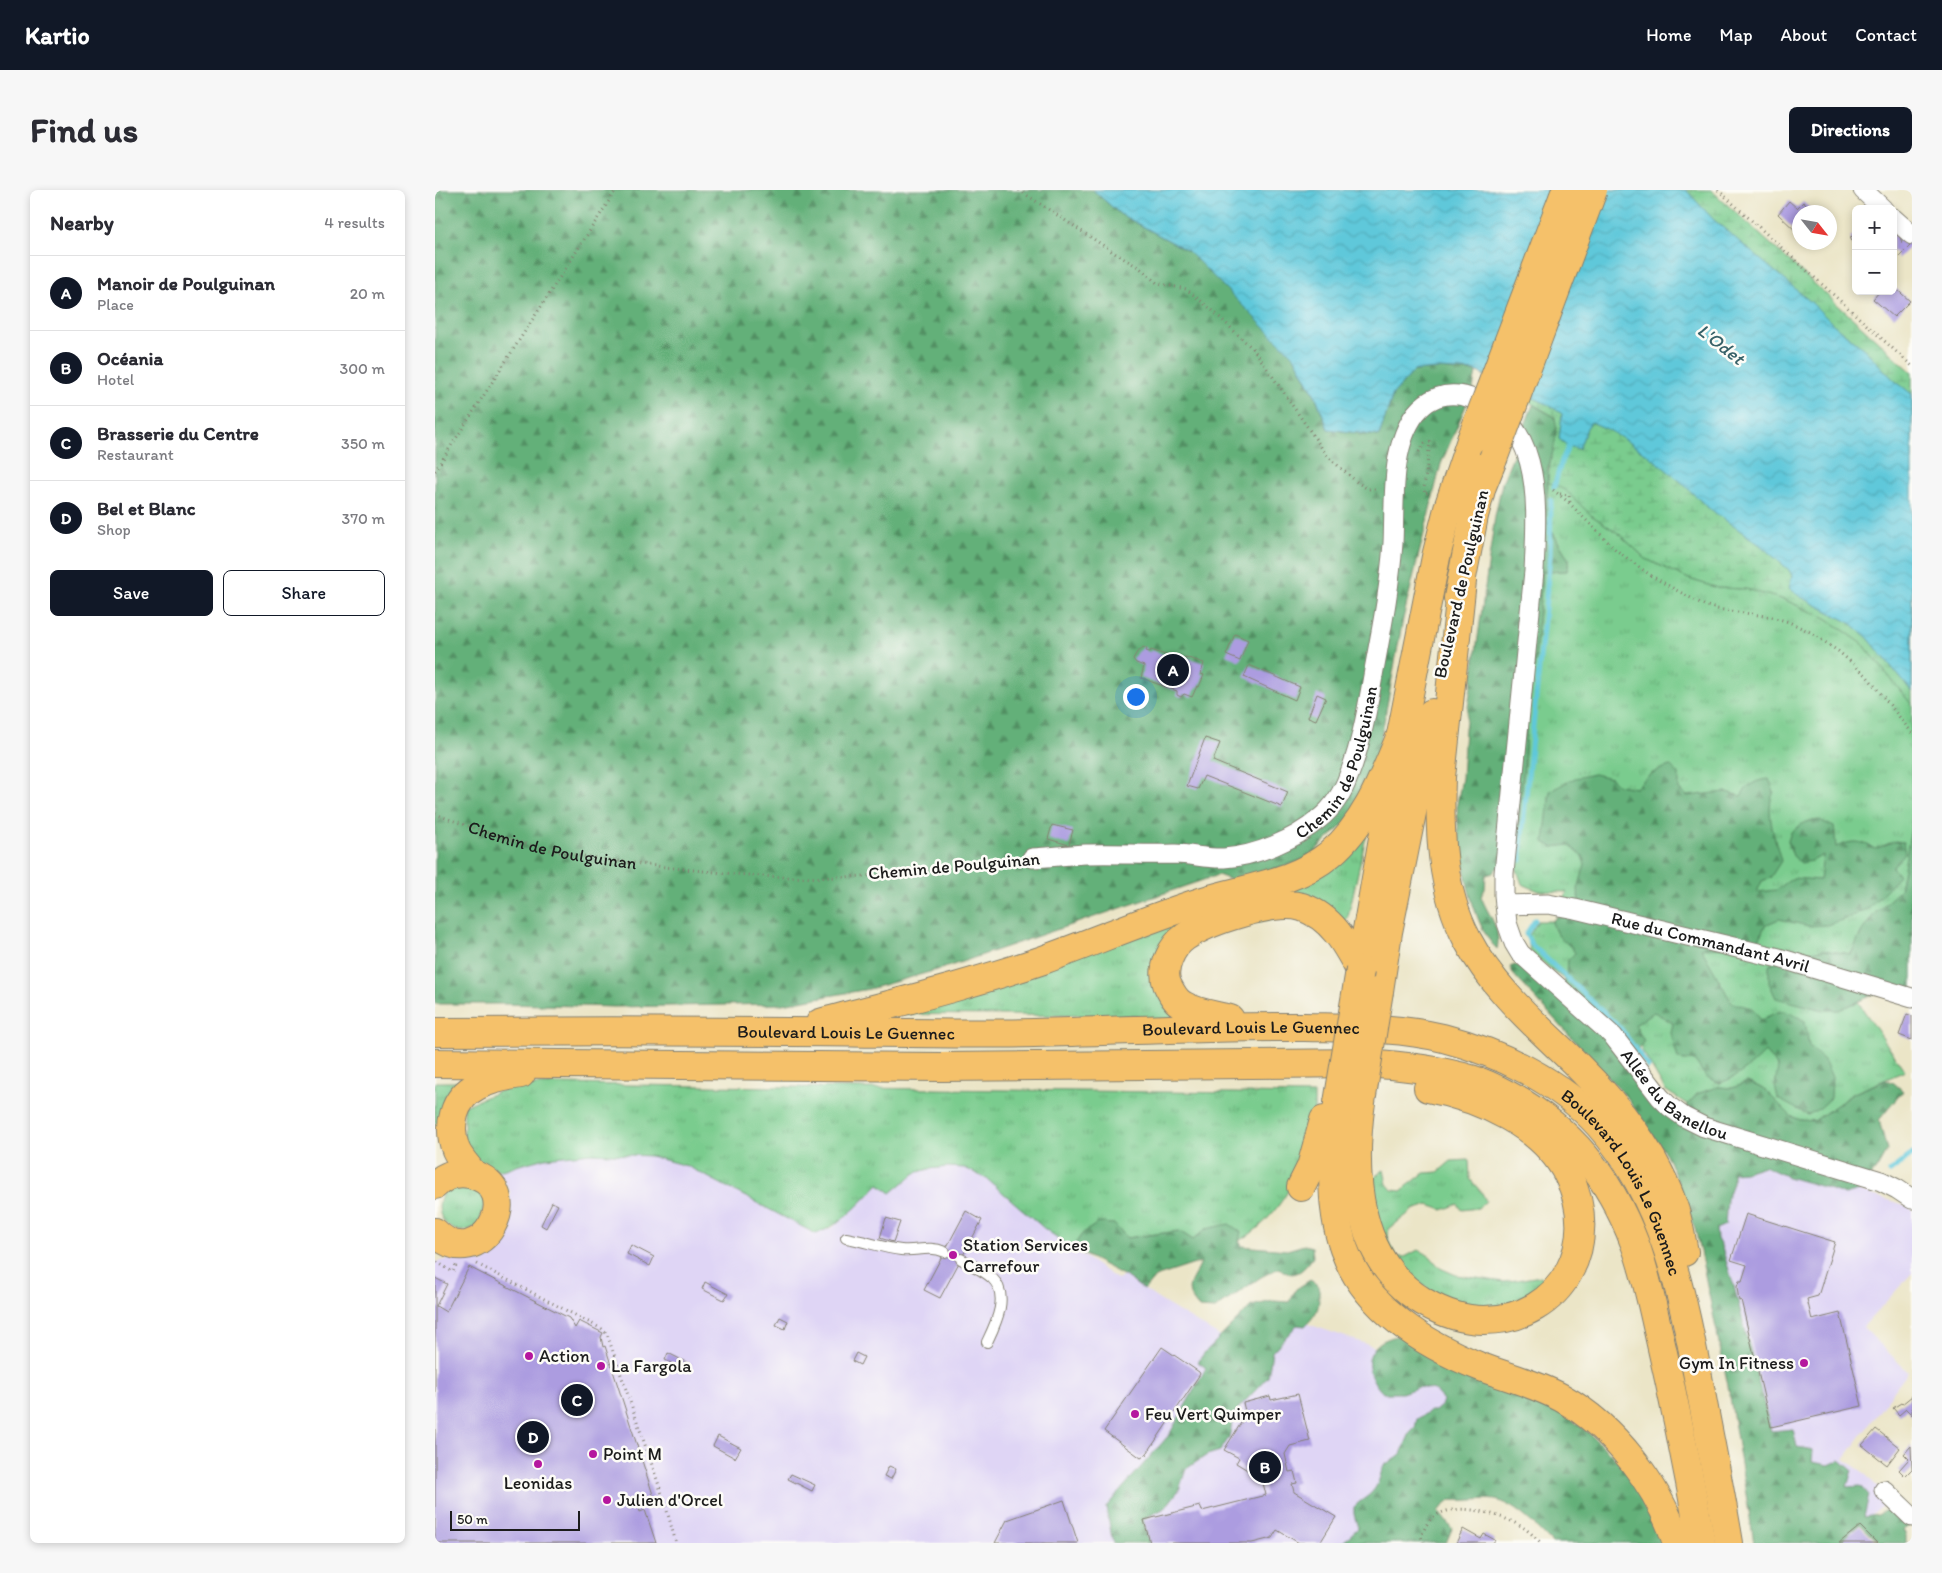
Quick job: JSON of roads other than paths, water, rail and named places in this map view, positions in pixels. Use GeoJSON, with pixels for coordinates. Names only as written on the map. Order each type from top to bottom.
{"type":"FeatureCollection","features":[{"type":"Feature","properties":{"kind":"main road","name":"Boulevard de Poulguinan"},"geometry":{"type":"LineString","coordinates":[[1343,1102],[1346,1047],[1401,735],[1444,522],[1471,440],[1566,190]]}},
{"type":"Feature","properties":{"kind":"main road","name":"Boulevard de Poulguinan"},"geometry":{"type":"LineString","coordinates":[[1343,1102],[1379,991],[1390,922],[1436,690],[1482,486],[1593,190]]}},
{"type":"Feature","properties":{"kind":"main road"},"geometry":{"type":"LineString","coordinates":[[1462,581],[1441,777],[1440,807],[1443,860],[1455,911],[1475,952],[1500,987],[1617,1108],[1643,1144],[1658,1170],[1675,1210],[1694,1294],[1697,1324],[1697,1371]]}},
{"type":"Feature","properties":{"kind":"main road"},"geometry":{"type":"LineString","coordinates":[[786,1032],[989,977],[1042,960],[1203,901],[1303,872],[1331,854],[1354,829],[1383,779],[1401,735]]}},
{"type":"Feature","properties":{"kind":"main road"},"geometry":{"type":"LineString","coordinates":[[1261,1027],[1197,1011],[1183,1006],[1176,1000],[1165,978],[1167,962],[1176,946],[1185,938],[1215,922],[1236,915],[1283,905],[1301,907],[1317,914],[1338,932],[1360,970]]}},
{"type":"Feature","properties":{"kind":"main road","name":"Boulevard Louis Le Guennec"},"geometry":{"type":"LineString","coordinates":[[435,1032],[1029,1033],[1261,1027],[1354,1028],[1409,1032],[1442,1038],[1511,1062],[1555,1087],[1598,1124],[1614,1143],[1643,1190],[1656,1217],[1668,1250],[1697,1371],[1729,1543]]}},
{"type":"Feature","properties":{"kind":"main road","name":"Boulevard Louis Le Guennec"},"geometry":{"type":"LineString","coordinates":[[435,1063],[951,1066],[1289,1063],[1391,1065],[1440,1071],[1476,1080],[1539,1112],[1565,1133],[1585,1154],[1608,1187],[1624,1219],[1644,1272],[1672,1392],[1701,1543]]}},
{"type":"Feature","properties":{"kind":"main road"},"geometry":{"type":"LineString","coordinates":[[442,1249],[478,1240],[487,1234],[497,1217],[498,1206],[493,1192],[486,1182],[474,1175],[459,1155],[453,1138],[454,1111],[468,1092],[476,1086],[497,1078],[576,1063]]}},
{"type":"Feature","properties":{"kind":"main road"},"geometry":{"type":"LineString","coordinates":[[1289,1063],[1462,1096],[1526,1128],[1541,1140],[1565,1168],[1577,1195],[1581,1237],[1577,1254],[1565,1278],[1539,1304],[1516,1315],[1496,1320],[1476,1320],[1455,1316],[1433,1307],[1407,1290],[1396,1280],[1377,1254],[1366,1228],[1362,1210],[1357,1159],[1358,1124],[1343,1102]]}},
{"type":"Feature","properties":{"kind":"main road"},"geometry":{"type":"LineString","coordinates":[[1301,1187],[1343,1102]]}},
{"type":"Feature","properties":{"kind":"main road"},"geometry":{"type":"LineString","coordinates":[[1343,1102],[1334,1162],[1337,1218],[1353,1270],[1369,1293],[1390,1314],[1447,1351],[1481,1367],[1552,1393],[1589,1417],[1624,1451],[1646,1479],[1670,1522],[1677,1543]]}},
{"type":"Feature","properties":{"kind":"main road"},"geometry":{"type":"LineString","coordinates":[[435,1185],[447,1176],[456,1173],[474,1175]]}},
{"type":"Feature","properties":{"kind":"street"},"geometry":{"type":"LineString","coordinates":[[1863,190],[1879,205]]}},
{"type":"Feature","properties":{"kind":"street"},"geometry":{"type":"LineString","coordinates":[[1897,222],[1912,235]]}},
{"type":"Feature","properties":{"kind":"street","name":"Chemin de Poulguinan"},"geometry":{"type":"LineString","coordinates":[[1032,858],[1086,854],[1186,854],[1224,858],[1249,854],[1286,840],[1318,820],[1331,808],[1340,795],[1351,768],[1372,684],[1388,596],[1395,484],[1401,445],[1412,419],[1427,402],[1450,394],[1489,405],[1509,422],[1518,434],[1527,453],[1533,483],[1535,537],[1533,571],[1504,873],[1505,905]]}},
{"type":"Feature","properties":{"kind":"street","name":"Rue du Commandant Avril"},"geometry":{"type":"LineString","coordinates":[[1505,905],[1548,904],[1575,909],[1779,958],[1912,998]]}},
{"type":"Feature","properties":{"kind":"street","name":"Allée du Banellou"},"geometry":{"type":"LineString","coordinates":[[1505,905],[1510,932],[1520,953],[1613,1036],[1660,1097],[1684,1117],[1704,1127],[1888,1184],[1912,1199]]}},
{"type":"Feature","properties":{"kind":"street"},"geometry":{"type":"LineString","coordinates":[[1884,1490],[1912,1518]]}},
{"type":"Feature","properties":{"kind":"lane"},"geometry":{"type":"LineString","coordinates":[[846,1238],[893,1249],[930,1248],[945,1252]]}},
{"type":"Feature","properties":{"kind":"lane"},"geometry":{"type":"LineString","coordinates":[[961,1259],[991,1276],[999,1290],[1001,1299],[998,1317],[987,1342]]}},
{"type":"Feature","properties":{"kind":"water","name":"L'Odet"},"geometry":{"type":"Polygon","coordinates":[[[1093,190],[1686,190],[1714,220],[1812,303],[1833,324],[1864,349],[1894,380],[1912,394],[1912,692],[1868,638],[1852,624],[1799,596],[1789,588],[1792,576],[1789,570],[1760,545],[1707,507],[1680,481],[1648,455],[1609,430],[1591,422],[1579,449],[1568,446],[1559,439],[1562,414],[1549,405],[1476,371],[1437,369],[1414,371],[1393,394],[1379,436],[1328,429],[1316,397],[1295,358],[1188,251],[1120,214],[1093,190]]]}},
{"type":"Feature","properties":{"kind":"waterway"},"geometry":{"type":"LineString","coordinates":[[1554,487],[1562,460],[1571,441]]}},
{"type":"Feature","properties":{"kind":"waterway"},"geometry":{"type":"LineString","coordinates":[[1521,860],[1550,555],[1551,500]]}},
{"type":"Feature","properties":{"kind":"waterway"},"geometry":{"type":"LineString","coordinates":[[1535,920],[1526,934],[1531,944],[1621,1029],[1648,1067]]}},
{"type":"Feature","properties":{"kind":"waterway"},"geometry":{"type":"LineString","coordinates":[[1889,1172],[1912,1154]]}},
{"type":"Feature","properties":{"kind":"place","name":"Manoir de Poulguinan"},"geometry":{"type":"Point","coordinates":[1173,670]}},
{"type":"Feature","properties":{"kind":"place","name":"Station Services Carrefour"},"geometry":{"type":"Point","coordinates":[953,1255]}},
{"type":"Feature","properties":{"kind":"place","name":"Action"},"geometry":{"type":"Point","coordinates":[529,1356]}},
{"type":"Feature","properties":{"kind":"place","name":"Gym In Fitness"},"geometry":{"type":"Point","coordinates":[1804,1363]}},
{"type":"Feature","properties":{"kind":"place","name":"La Fargola"},"geometry":{"type":"Point","coordinates":[601,1366]}},
{"type":"Feature","properties":{"kind":"place","name":"Brasserie du Centre"},"geometry":{"type":"Point","coordinates":[577,1400]}},
{"type":"Feature","properties":{"kind":"place","name":"Feu Vert Quimper"},"geometry":{"type":"Point","coordinates":[1135,1414]}},
{"type":"Feature","properties":{"kind":"place","name":"Bel et Blanc"},"geometry":{"type":"Point","coordinates":[533,1437]}},
{"type":"Feature","properties":{"kind":"place","name":"Point M"},"geometry":{"type":"Point","coordinates":[593,1454]}},
{"type":"Feature","properties":{"kind":"place","name":"Leonidas"},"geometry":{"type":"Point","coordinates":[538,1464]}},
{"type":"Feature","properties":{"kind":"place","name":"Océania"},"geometry":{"type":"Point","coordinates":[1265,1467]}},
{"type":"Feature","properties":{"kind":"place","name":"Julien d'Orcel"},"geometry":{"type":"Point","coordinates":[607,1500]}}]}
